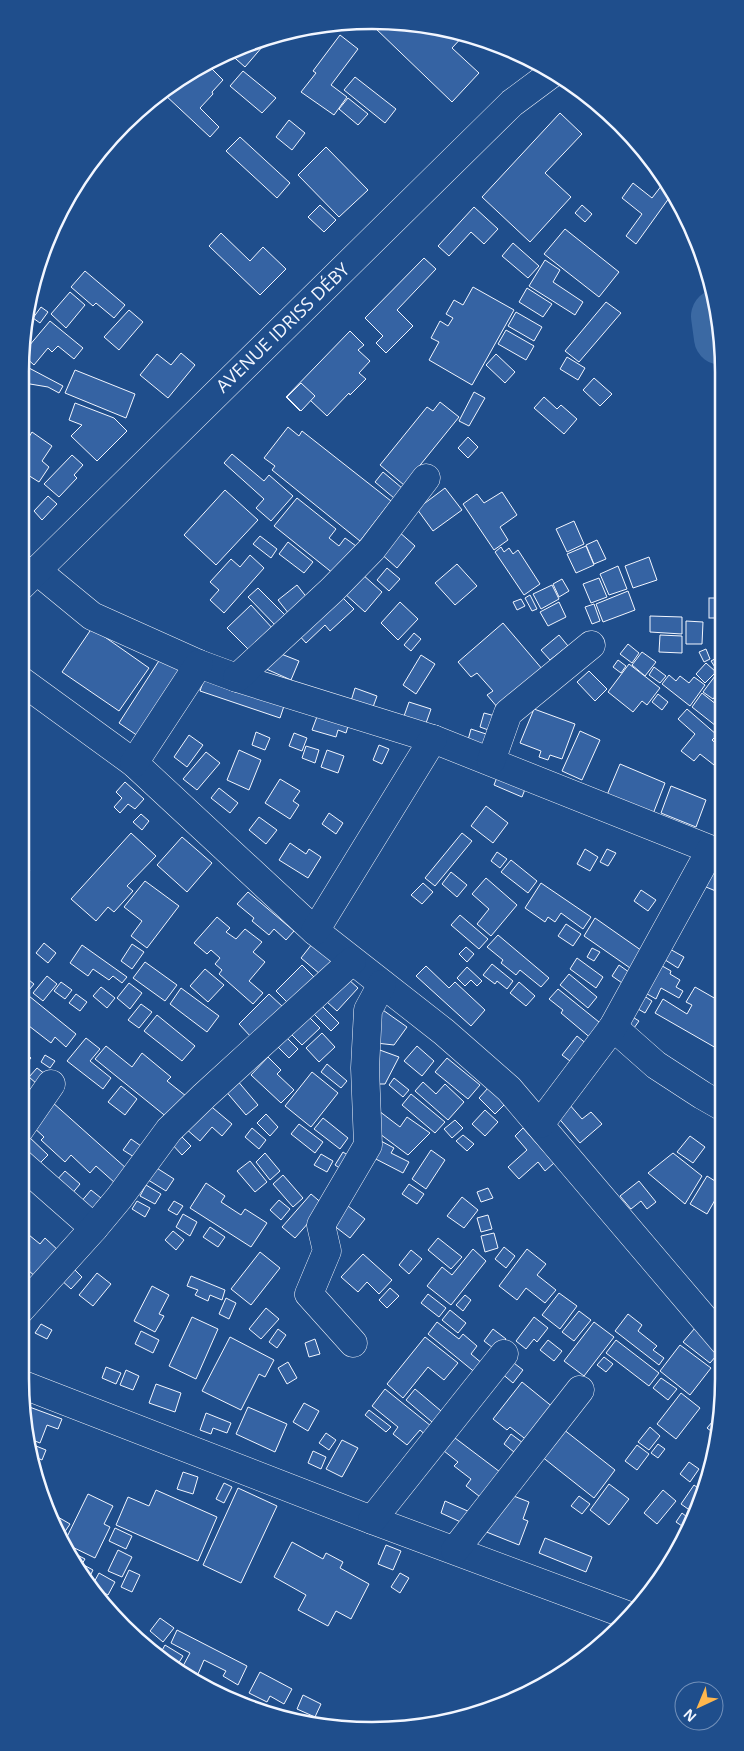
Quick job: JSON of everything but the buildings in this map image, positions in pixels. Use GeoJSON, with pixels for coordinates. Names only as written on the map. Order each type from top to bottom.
{"type":"FeatureCollection","features":[{"type":"Feature","properties":{"kind":"street","name":"AVENUE IDRISS DÉBY"},"geometry":{"type":"LineString","coordinates":[[29,578],[512,103],[547,77]]}},
{"type":"Feature","properties":{"kind":"street"},"geometry":{"type":"LineString","coordinates":[[237,678],[332,590],[372,549],[426,478]]}},
{"type":"Feature","properties":{"kind":"street"},"geometry":{"type":"LineString","coordinates":[[29,580],[92,616],[199,664],[237,678],[433,739],[715,852]]}},
{"type":"Feature","properties":{"kind":"street"},"geometry":{"type":"LineString","coordinates":[[491,761],[508,713],[591,645]]}},
{"type":"Feature","properties":{"kind":"street"},"geometry":{"type":"LineString","coordinates":[[134,763],[199,664]]}},
{"type":"Feature","properties":{"kind":"street"},"geometry":{"type":"LineString","coordinates":[[29,687],[134,763],[315,931],[444,1032],[509,1088],[715,1331]]}},
{"type":"Feature","properties":{"kind":"street"},"geometry":{"type":"LineString","coordinates":[[315,931],[433,739]]}},
{"type":"Feature","properties":{"kind":"street"},"geometry":{"type":"LineString","coordinates":[[540,1124],[613,1027],[715,854]]}},
{"type":"Feature","properties":{"kind":"street"},"geometry":{"type":"LineString","coordinates":[[29,1300],[119,1198],[169,1130],[352,961]]}},
{"type":"Feature","properties":{"kind":"street"},"geometry":{"type":"LineString","coordinates":[[353,1343],[309,1294],[327,1251],[321,1225],[368,1145],[365,1068],[368,1010],[382,984]]}},
{"type":"Feature","properties":{"kind":"street"},"geometry":{"type":"LineString","coordinates":[[613,1027],[656,1065],[715,1103]]}},
{"type":"Feature","properties":{"kind":"street"},"geometry":{"type":"LineString","coordinates":[[29,1116],[51,1084]]}},
{"type":"Feature","properties":{"kind":"street"},"geometry":{"type":"LineString","coordinates":[[29,1171],[94,1228]]}},
{"type":"Feature","properties":{"kind":"street"},"geometry":{"type":"LineString","coordinates":[[372,1520],[504,1354]]}},
{"type":"Feature","properties":{"kind":"street"},"geometry":{"type":"LineString","coordinates":[[29,1387],[372,1520],[623,1613]]}},
{"type":"Feature","properties":{"kind":"street"},"geometry":{"type":"LineString","coordinates":[[455,1550],[580,1390]]}}]}
